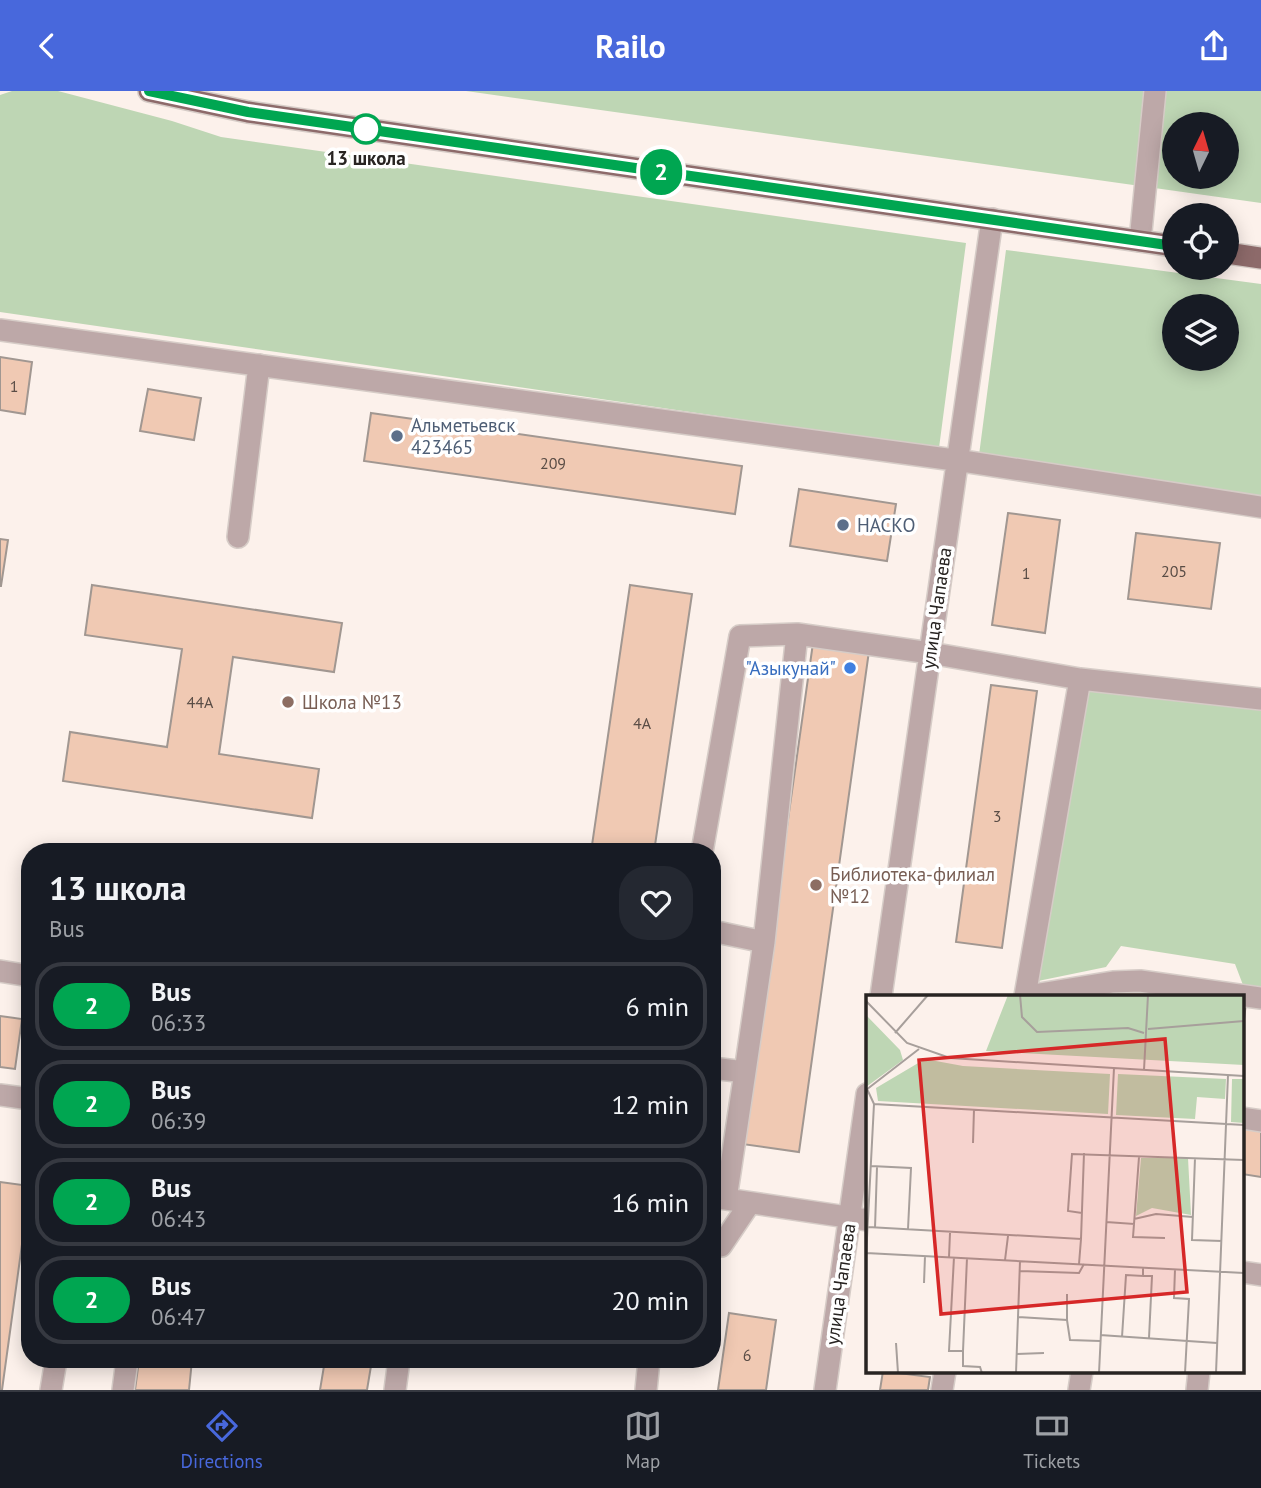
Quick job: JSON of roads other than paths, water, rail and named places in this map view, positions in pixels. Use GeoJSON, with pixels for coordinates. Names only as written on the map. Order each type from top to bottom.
{"type":"FeatureCollection","features":[{"type":"Feature","properties":{"kind":"main road"},"geometry":{"type":"LineString","coordinates":[[149,91],[248,112],[1162,244]]}},
{"type":"Feature","properties":{"kind":"main road"},"geometry":{"type":"LineString","coordinates":[[1239,255],[1261,258]]}},
{"type":"Feature","properties":{"kind":"street"},"geometry":{"type":"LineString","coordinates":[[1140,240],[1155,91]]}},
{"type":"Feature","properties":{"kind":"street","name":"улица Чапаева"},"geometry":{"type":"LineString","coordinates":[[881,995],[992,219]]}},
{"type":"Feature","properties":{"kind":"street"},"geometry":{"type":"LineString","coordinates":[[0,330],[957,461],[1261,507]]}},
{"type":"Feature","properties":{"kind":"street"},"geometry":{"type":"LineString","coordinates":[[238,537],[258,365]]}},
{"type":"Feature","properties":{"kind":"street"},"geometry":{"type":"LineString","coordinates":[[721,1188],[745,1072],[764,942],[797,634]]}},
{"type":"Feature","properties":{"kind":"street"},"geometry":{"type":"LineString","coordinates":[[704,843],[740,636],[797,634],[930,653],[1080,679],[1261,699]]}},
{"type":"Feature","properties":{"kind":"street"},"geometry":{"type":"LineString","coordinates":[[1026,995],[1080,679]]}},
{"type":"Feature","properties":{"kind":"street"},"geometry":{"type":"LineString","coordinates":[[721,933],[764,942]]}},
{"type":"Feature","properties":{"kind":"street"},"geometry":{"type":"LineString","coordinates":[[0,971],[21,974]]}},
{"type":"Feature","properties":{"kind":"street"},"geometry":{"type":"LineString","coordinates":[[1032,995],[1112,982],[1140,981],[1240,995]]}},
{"type":"Feature","properties":{"kind":"street"},"geometry":{"type":"LineString","coordinates":[[721,1069],[745,1072]]}},
{"type":"Feature","properties":{"kind":"street"},"geometry":{"type":"LineString","coordinates":[[0,1095],[21,1098]]}},
{"type":"Feature","properties":{"kind":"street","name":"улица Чапаева"},"geometry":{"type":"LineString","coordinates":[[825,1390],[859,1218],[866,1110]]}},
{"type":"Feature","properties":{"kind":"street"},"geometry":{"type":"LineString","coordinates":[[721,1198],[859,1218]]}},
{"type":"Feature","properties":{"kind":"street"},"geometry":{"type":"LineString","coordinates":[[721,1247],[750,1203]]}},
{"type":"Feature","properties":{"kind":"street"},"geometry":{"type":"LineString","coordinates":[[51,1390],[55,1368]]}},
{"type":"Feature","properties":{"kind":"street"},"geometry":{"type":"LineString","coordinates":[[123,1390],[126,1368]]}},
{"type":"Feature","properties":{"kind":"street"},"geometry":{"type":"LineString","coordinates":[[395,1390],[398,1368]]}},
{"type":"Feature","properties":{"kind":"street"},"geometry":{"type":"LineString","coordinates":[[646,1390],[648,1368]]}},
{"type":"Feature","properties":{"kind":"place","name":"13 школа"},"geometry":{"type":"Point","coordinates":[366,129]}},
{"type":"Feature","properties":{"kind":"place","name":"Альметьевск 423465"},"geometry":{"type":"Point","coordinates":[397,436]}},
{"type":"Feature","properties":{"kind":"place","name":"НАСКО"},"geometry":{"type":"Point","coordinates":[843,525]}},
{"type":"Feature","properties":{"kind":"place","name":"\"Азыкунай\""},"geometry":{"type":"Point","coordinates":[850,668]}},
{"type":"Feature","properties":{"kind":"place","name":"Школа №13"},"geometry":{"type":"Point","coordinates":[288,702]}},
{"type":"Feature","properties":{"kind":"place","name":"Библиотека-филиал №12"},"geometry":{"type":"Point","coordinates":[816,885]}}]}
